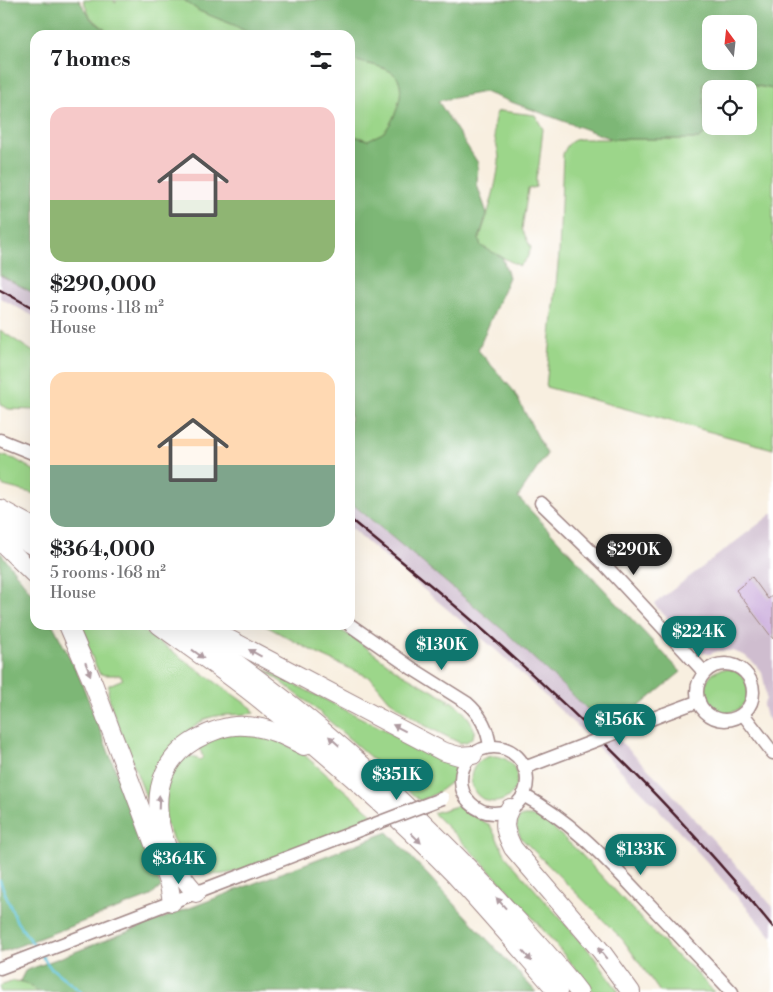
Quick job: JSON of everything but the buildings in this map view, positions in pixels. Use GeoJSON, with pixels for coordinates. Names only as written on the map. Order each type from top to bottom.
{"type":"FeatureCollection","features":[{"type":"Feature","properties":{"kind":"highway"},"geometry":{"type":"LineString","coordinates":[[0,509],[30,525]]}},
{"type":"Feature","properties":{"kind":"highway"},"geometry":{"type":"LineString","coordinates":[[0,528],[30,544]]}},
{"type":"Feature","properties":{"kind":"highway"},"geometry":{"type":"LineString","coordinates":[[0,541],[30,570]]}},
{"type":"Feature","properties":{"kind":"highway"},"geometry":{"type":"LineString","coordinates":[[70,630],[93,683],[163,868],[172,902]]}},
{"type":"Feature","properties":{"kind":"highway"},"geometry":{"type":"LineString","coordinates":[[166,630],[261,700],[336,764],[452,872],[558,992]]}},
{"type":"Feature","properties":{"kind":"highway"},"geometry":{"type":"LineString","coordinates":[[192,630],[268,686],[312,722],[395,796],[460,858],[579,992]]}},
{"type":"Feature","properties":{"kind":"highway"},"geometry":{"type":"LineString","coordinates":[[212,630],[442,751],[459,756],[473,755]]}},
{"type":"Feature","properties":{"kind":"highway"},"geometry":{"type":"LineString","coordinates":[[196,893],[186,883],[172,862],[161,835],[158,817],[159,794],[164,776],[169,766],[182,750],[191,742],[212,732],[232,726],[245,726],[269,729],[336,764]]}},
{"type":"Feature","properties":{"kind":"highway"},"geometry":{"type":"LineString","coordinates":[[510,808],[505,818],[505,825],[513,848],[601,951],[631,992]]}},
{"type":"Feature","properties":{"kind":"street"},"geometry":{"type":"LineString","coordinates":[[0,440],[30,452]]}},
{"type":"Feature","properties":{"kind":"street"},"geometry":{"type":"LineString","coordinates":[[541,503],[604,564],[704,672]]}},
{"type":"Feature","properties":{"kind":"street"},"geometry":{"type":"LineString","coordinates":[[355,629],[413,670],[474,708],[485,724],[490,747]]}},
{"type":"Feature","properties":{"kind":"street"},"geometry":{"type":"LineString","coordinates":[[727,663],[739,666],[748,674],[754,686],[753,698],[748,710],[732,719],[721,720],[710,715],[701,707],[699,702],[697,686],[704,672],[714,665],[727,663]]}},
{"type":"Feature","properties":{"kind":"street"},"geometry":{"type":"LineString","coordinates":[[524,768],[699,702]]}},
{"type":"Feature","properties":{"kind":"street"},"geometry":{"type":"LineString","coordinates":[[743,714],[773,753]]}},
{"type":"Feature","properties":{"kind":"street"},"geometry":{"type":"LineString","coordinates":[[490,747],[497,747],[510,752],[521,761],[526,784],[523,795],[510,808],[498,812],[485,812],[469,802],[461,781],[462,771],[466,762],[473,755],[490,747]]}},
{"type":"Feature","properties":{"kind":"street"},"geometry":{"type":"LineString","coordinates":[[0,968],[463,790]]}},
{"type":"Feature","properties":{"kind":"street"},"geometry":{"type":"LineString","coordinates":[[523,795],[550,810],[578,833],[617,870],[732,992]]}},
{"type":"Feature","properties":{"kind":"shaded area"},"geometry":{"type":"Polygon","coordinates":[[[0,275],[30,291],[30,314],[0,298],[0,275]]]}},
{"type":"Feature","properties":{"kind":"shaded area"},"geometry":{"type":"Polygon","coordinates":[[[355,506],[509,635],[588,709],[664,785],[773,907],[773,938],[649,799],[574,723],[496,650],[355,532],[355,506]]]}},
{"type":"Feature","properties":{"kind":"shaded area"},"geometry":{"type":"Polygon","coordinates":[[[773,513],[773,725],[765,714],[763,705],[766,699],[762,673],[754,663],[744,655],[732,651],[718,651],[709,654],[699,652],[654,604],[773,513]]]}},
{"type":"Feature","properties":{"kind":"green space"},"geometry":{"type":"Polygon","coordinates":[[[0,0],[79,0],[91,19],[105,30],[30,30],[30,291],[0,275],[0,0]]]}},
{"type":"Feature","properties":{"kind":"green space"},"geometry":{"type":"Polygon","coordinates":[[[83,0],[115,0],[114,2],[116,3],[116,0],[184,0],[199,11],[243,30],[106,30],[90,17],[83,0]]]}},
{"type":"Feature","properties":{"kind":"green space"},"geometry":{"type":"Polygon","coordinates":[[[184,0],[773,0],[773,89],[757,86],[757,80],[711,78],[702,80],[703,135],[699,139],[612,139],[484,92],[438,101],[478,163],[477,185],[487,213],[479,239],[481,246],[502,257],[509,277],[478,350],[513,390],[547,454],[518,497],[681,672],[636,709],[601,722],[509,635],[355,506],[355,136],[368,140],[385,131],[393,119],[399,102],[400,86],[398,79],[390,71],[355,60],[355,30],[243,30],[199,11],[184,0]]]}},
{"type":"Feature","properties":{"kind":"green space"},"geometry":{"type":"Polygon","coordinates":[[[355,60],[390,71],[398,79],[400,86],[399,102],[389,126],[385,131],[368,140],[355,136],[355,60]]]}},
{"type":"Feature","properties":{"kind":"green space"},"geometry":{"type":"Polygon","coordinates":[[[757,86],[773,89],[773,449],[546,387],[559,254],[564,151],[571,142],[580,139],[699,139],[703,135],[757,135],[757,86]]]}},
{"type":"Feature","properties":{"kind":"green space"},"geometry":{"type":"Polygon","coordinates":[[[497,112],[535,115],[543,129],[536,187],[528,189],[522,229],[531,248],[527,258],[520,266],[481,247],[479,239],[486,220],[498,172],[499,156],[494,126],[497,112]]]}},
{"type":"Feature","properties":{"kind":"green space"},"geometry":{"type":"Polygon","coordinates":[[[0,330],[30,350],[30,410],[9,409],[0,405],[0,330]]]}},
{"type":"Feature","properties":{"kind":"green space"},"geometry":{"type":"Polygon","coordinates":[[[0,455],[15,459],[30,468],[30,493],[4,486],[0,483],[0,455]]]}},
{"type":"Feature","properties":{"kind":"green space"},"geometry":{"type":"Polygon","coordinates":[[[0,552],[30,591],[30,630],[56,630],[79,676],[161,887],[151,896],[0,953],[0,552]]]}},
{"type":"Feature","properties":{"kind":"green space"},"geometry":{"type":"Polygon","coordinates":[[[80,630],[142,630],[252,708],[254,713],[208,718],[181,736],[160,763],[153,784],[150,807],[111,707],[108,692],[109,685],[123,679],[120,675],[104,675],[99,673],[80,630]]]}},
{"type":"Feature","properties":{"kind":"green space"},"geometry":{"type":"Polygon","coordinates":[[[273,630],[340,630],[399,672],[449,700],[448,703],[451,701],[470,720],[474,734],[471,739],[460,743],[424,725],[389,700],[371,678],[318,654],[273,630]]]}},
{"type":"Feature","properties":{"kind":"green space"},"geometry":{"type":"Polygon","coordinates":[[[264,669],[451,763],[456,770],[455,779],[437,793],[420,801],[310,704],[264,669]]]}},
{"type":"Feature","properties":{"kind":"green space"},"geometry":{"type":"Polygon","coordinates":[[[726,669],[738,673],[744,679],[748,691],[744,703],[738,709],[726,713],[714,709],[708,703],[704,691],[708,679],[714,673],[726,669]]]}},
{"type":"Feature","properties":{"kind":"green space"},"geometry":{"type":"Polygon","coordinates":[[[227,731],[270,736],[302,753],[374,816],[353,827],[235,872],[210,874],[198,873],[185,868],[162,814],[167,780],[185,754],[200,760],[203,757],[199,747],[227,731]]]}},
{"type":"Feature","properties":{"kind":"green space"},"geometry":{"type":"Polygon","coordinates":[[[490,756],[498,756],[507,760],[513,766],[517,779],[513,792],[507,798],[498,802],[490,802],[481,798],[475,792],[471,783],[471,775],[475,766],[481,760],[490,756]]]}},
{"type":"Feature","properties":{"kind":"green space"},"geometry":{"type":"Polygon","coordinates":[[[457,806],[490,825],[507,858],[591,953],[619,992],[594,992],[517,900],[433,813],[457,806]]]}},
{"type":"Feature","properties":{"kind":"green space"},"geometry":{"type":"Polygon","coordinates":[[[520,817],[539,818],[549,824],[580,853],[674,954],[691,967],[714,992],[660,992],[623,940],[521,838],[517,825],[520,817]]]}},
{"type":"Feature","properties":{"kind":"green space"},"geometry":{"type":"Polygon","coordinates":[[[388,832],[536,992],[37,992],[32,986],[20,981],[25,971],[388,832]]]}},
{"type":"Feature","properties":{"kind":"green space"},"geometry":{"type":"Polygon","coordinates":[[[14,981],[25,982],[37,992],[0,992],[0,986],[14,981]]]}},
{"type":"Feature","properties":{"kind":"waterway"},"geometry":{"type":"LineString","coordinates":[[0,881],[17,922],[37,949]]}},
{"type":"Feature","properties":{"kind":"waterway"},"geometry":{"type":"LineString","coordinates":[[42,956],[50,967],[81,992]]}},
{"type":"Feature","properties":{"kind":"railway"},"geometry":{"type":"LineString","coordinates":[[0,290],[30,306]]}},
{"type":"Feature","properties":{"kind":"railway"},"geometry":{"type":"LineString","coordinates":[[355,523],[464,614],[573,712],[643,781],[710,853],[773,927]]}}]}
